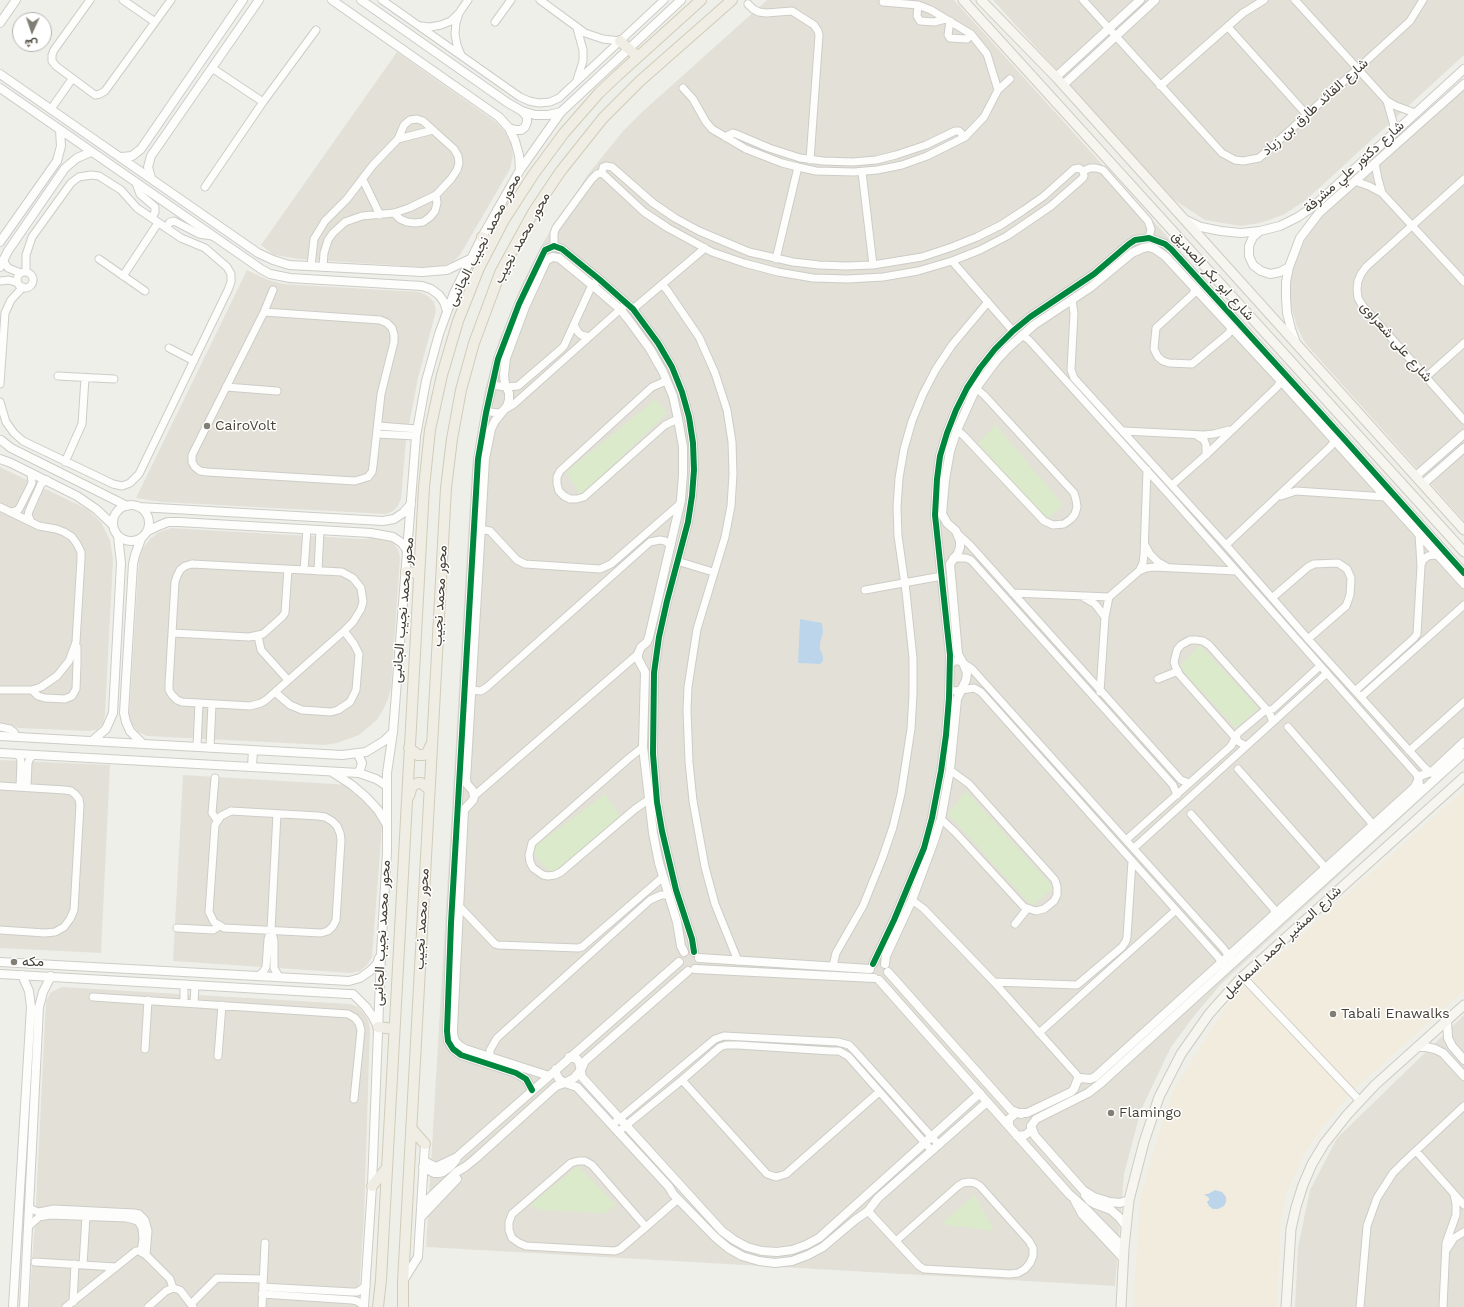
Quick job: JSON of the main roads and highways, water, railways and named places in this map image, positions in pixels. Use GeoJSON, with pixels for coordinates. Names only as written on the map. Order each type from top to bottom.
{"type":"FeatureCollection","features":[{"type":"Feature","properties":{"kind":"main road","name":"محور محمد نجيب"},"geometry":{"type":"LineString","coordinates":[[381,1307],[386,1169],[419,574],[427,458],[436,402],[449,348],[479,268],[518,197],[548,154],[581,113],[604,89],[701,0]]}},
{"type":"Feature","properties":{"kind":"main road","name":"محور محمد نجيب"},"geometry":{"type":"LineString","coordinates":[[403,1307],[411,1128],[446,488],[452,439],[461,390],[482,320],[500,273],[512,249],[547,191],[603,118],[640,81],[732,0]]}},
{"type":"Feature","properties":{"kind":"main road","name":"شارع ابو بكر الصديق"},"geometry":{"type":"LineString","coordinates":[[963,0],[1464,552]]}},
{"type":"Feature","properties":{"kind":"main road","name":"شارع ابو بكر الصديق"},"geometry":{"type":"LineString","coordinates":[[981,0],[1056,77],[1464,530]]}},
{"type":"Feature","properties":{"kind":"main road"},"geometry":{"type":"LineString","coordinates":[[620,41],[638,57]]}},
{"type":"Feature","properties":{"kind":"main road"},"geometry":{"type":"LineString","coordinates":[[1139,194],[1150,182]]}},
{"type":"Feature","properties":{"kind":"main road"},"geometry":{"type":"LineString","coordinates":[[482,237],[492,243]]}},
{"type":"Feature","properties":{"kind":"main road"},"geometry":{"type":"LineString","coordinates":[[1325,400],[1337,389]]}},
{"type":"Feature","properties":{"kind":"main road"},"geometry":{"type":"LineString","coordinates":[[406,572],[419,574]]}},
{"type":"Feature","properties":{"kind":"main road"},"geometry":{"type":"LineString","coordinates":[[409,748],[418,755],[423,755],[430,749],[432,739]]}},
{"type":"Feature","properties":{"kind":"main road","name":"شارع المشير احمد اسماعيل"},"geometry":{"type":"LineString","coordinates":[[1120,1307],[1129,1200],[1144,1142],[1159,1097],[1182,1054],[1209,1014],[1242,976],[1464,776]]}},
{"type":"Feature","properties":{"kind":"main road"},"geometry":{"type":"LineString","coordinates":[[406,802],[414,784],[422,783],[429,789]]}},
{"type":"Feature","properties":{"kind":"main road"},"geometry":{"type":"LineString","coordinates":[[1286,1307],[1291,1229],[1303,1185],[1312,1164],[1324,1144],[1347,1115],[1375,1085],[1464,1005]]}},
{"type":"Feature","properties":{"kind":"main road"},"geometry":{"type":"LineString","coordinates":[[378,1027],[394,1029]]}},
{"type":"Feature","properties":{"kind":"main road"},"geometry":{"type":"LineString","coordinates":[[411,1128],[425,1144]]}},
{"type":"Feature","properties":{"kind":"main road"},"geometry":{"type":"LineString","coordinates":[[372,1186],[386,1169]]}},
{"type":"Feature","properties":{"kind":"main road","name":"محور محمد نجيب"},"geometry":{"type":"LineString","coordinates":[[378,1307],[381,1280]]}},
{"type":"Feature","properties":{"kind":"main road","name":"محور محمد نجيب"},"geometry":{"type":"LineString","coordinates":[[399,1307],[403,1285]]}},
{"type":"Feature","properties":{"kind":"water"},"geometry":{"type":"Polygon","coordinates":[[[800,619],[822,623],[823,632],[820,649],[823,661],[820,664],[798,663],[800,619]]]}},
{"type":"Feature","properties":{"kind":"water"},"geometry":{"type":"Polygon","coordinates":[[[1215,1190],[1222,1192],[1226,1197],[1224,1206],[1218,1209],[1213,1209],[1209,1206],[1207,1202],[1209,1198],[1204,1194],[1208,1194],[1215,1190]]]}},
{"type":"Feature","properties":{"kind":"place","name":"CairoVolt"},"geometry":{"type":"Point","coordinates":[207,426]}},
{"type":"Feature","properties":{"kind":"place","name":"مكه"},"geometry":{"type":"Point","coordinates":[14,962]}},
{"type":"Feature","properties":{"kind":"place","name":"Tabali Enawalks"},"geometry":{"type":"Point","coordinates":[1333,1014]}},
{"type":"Feature","properties":{"kind":"place","name":"Flamingo"},"geometry":{"type":"Point","coordinates":[1111,1113]}}]}
